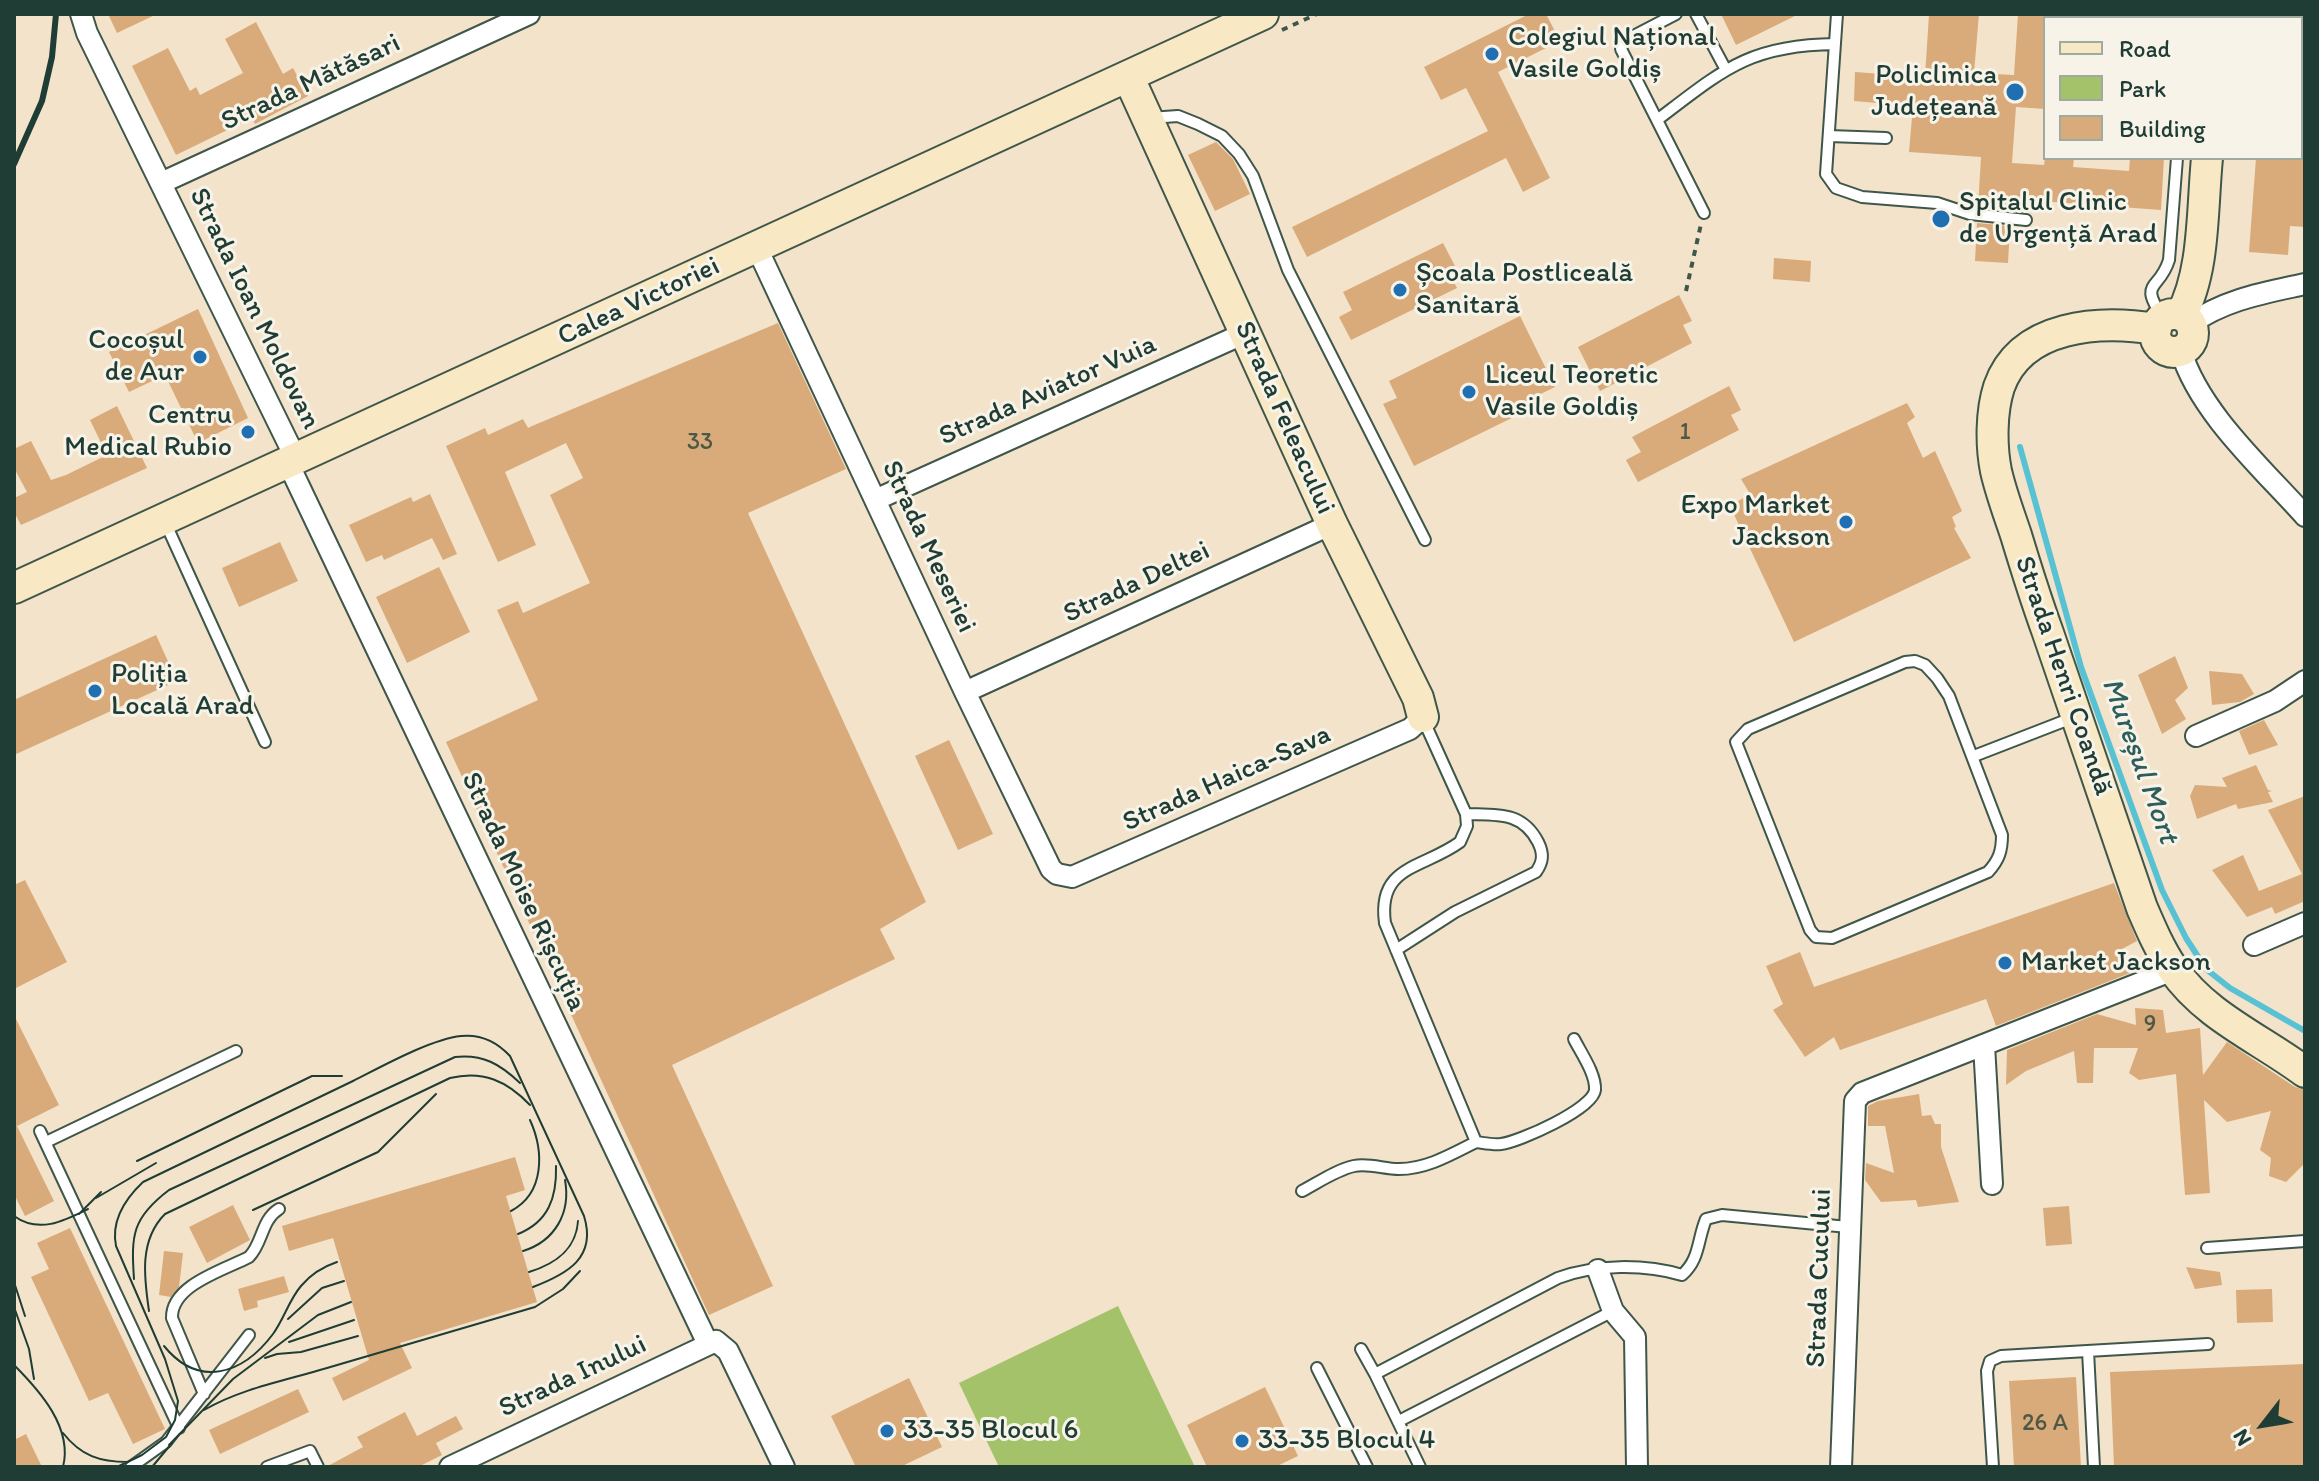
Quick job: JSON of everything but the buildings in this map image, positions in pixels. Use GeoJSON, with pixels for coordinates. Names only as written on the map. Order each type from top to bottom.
{"type":"FeatureCollection","features":[{"type":"Feature","properties":{"kind":"street","name":"Strada Ioan Moldovan"},"geometry":{"type":"LineString","coordinates":[[81,14],[87,33],[292,461]]}},
{"type":"Feature","properties":{"kind":"street","name":"Strada Mătăsari"},"geometry":{"type":"LineString","coordinates":[[161,183],[529,14]]}},
{"type":"Feature","properties":{"kind":"street","name":"Calea Victoriei"},"geometry":{"type":"LineString","coordinates":[[14,588],[1263,14]]}},
{"type":"Feature","properties":{"kind":"street","name":"Strada Feleacului"},"geometry":{"type":"LineString","coordinates":[[1128,76],[1332,524],[1418,698],[1423,717]]}},
{"type":"Feature","properties":{"kind":"street"},"geometry":{"type":"LineString","coordinates":[[2207,160],[2195,279],[2189,300],[2174,327],[2191,379],[2210,408],[2305,516]]}},
{"type":"Feature","properties":{"kind":"street","name":"Strada Meseriei"},"geometry":{"type":"LineString","coordinates":[[757,248],[1051,869]]}},
{"type":"Feature","properties":{"kind":"street"},"geometry":{"type":"LineString","coordinates":[[2174,327],[2233,301],[2305,284]]}},
{"type":"Feature","properties":{"kind":"street","name":"Strada Henri Coandă"},"geometry":{"type":"LineString","coordinates":[[2174,327],[2123,324],[2088,326],[2054,335],[2023,351],[1999,388],[1994,431],[1996,471],[2027,574],[2156,941],[2173,970],[2204,1004],[2305,1072]]}},
{"type":"Feature","properties":{"kind":"street","name":"Strada Aviator Vuia"},"geometry":{"type":"LineString","coordinates":[[875,500],[1245,333]]}},
{"type":"Feature","properties":{"kind":"street","name":"Strada Moise Rișcuția"},"geometry":{"type":"LineString","coordinates":[[292,461],[714,1344],[728,1351],[784,1467]]}},
{"type":"Feature","properties":{"kind":"street","name":"Strada Deltei"},"geometry":{"type":"LineString","coordinates":[[965,692],[1332,524]]}},
{"type":"Feature","properties":{"kind":"street"},"geometry":{"type":"LineString","coordinates":[[2196,736],[2275,701],[2305,681]]}},
{"type":"Feature","properties":{"kind":"street","name":"Strada Haica-Sava"},"geometry":{"type":"LineString","coordinates":[[1051,869],[1057,874],[1072,877],[1410,729],[1423,717]]}},
{"type":"Feature","properties":{"kind":"street"},"geometry":{"type":"LineString","coordinates":[[2254,945],[2305,923]]}},
{"type":"Feature","properties":{"kind":"street"},"geometry":{"type":"LineString","coordinates":[[1992,1184],[1984,1045],[2173,970]]}},
{"type":"Feature","properties":{"kind":"street","name":"Strada Cucului"},"geometry":{"type":"LineString","coordinates":[[1841,1467],[1855,1101],[1862,1093],[1984,1045]]}},
{"type":"Feature","properties":{"kind":"street"},"geometry":{"type":"LineString","coordinates":[[1598,1270],[1613,1311],[1635,1337],[1637,1467]]}},
{"type":"Feature","properties":{"kind":"street","name":"Strada Inului"},"geometry":{"type":"LineString","coordinates":[[450,1467],[714,1344]]}},
{"type":"Feature","properties":{"kind":"lane"},"geometry":{"type":"LineString","coordinates":[[1676,14],[1621,44],[1704,213]]}},
{"type":"Feature","properties":{"kind":"lane"},"geometry":{"type":"LineString","coordinates":[[1696,14],[1726,70]]}},
{"type":"Feature","properties":{"kind":"lane"},"geometry":{"type":"LineString","coordinates":[[1837,14],[1828,179],[1836,188],[1848,193],[1937,203],[1970,214],[2026,220]]}},
{"type":"Feature","properties":{"kind":"lane"},"geometry":{"type":"LineString","coordinates":[[1657,120],[1741,61],[1784,46],[1835,44]]}},
{"type":"Feature","properties":{"kind":"lane"},"geometry":{"type":"LineString","coordinates":[[1147,118],[1178,116],[1222,136],[1239,154],[1253,176],[1288,270],[1425,540]]}},
{"type":"Feature","properties":{"kind":"lane"},"geometry":{"type":"LineString","coordinates":[[1829,136],[1886,138]]}},
{"type":"Feature","properties":{"kind":"lane"},"geometry":{"type":"LineString","coordinates":[[2174,327],[2150,294],[2150,288],[2166,269],[2169,260],[2177,160]]}},
{"type":"Feature","properties":{"kind":"lane"},"geometry":{"type":"LineString","coordinates":[[164,520],[265,742]]}},
{"type":"Feature","properties":{"kind":"lane"},"geometry":{"type":"LineString","coordinates":[[1915,661],[1925,665],[1949,696],[1974,756],[2002,835],[1998,862],[1988,872],[1832,938],[1816,937],[1810,930],[1739,756],[1738,737],[1748,729],[1905,662],[1915,661]]}},
{"type":"Feature","properties":{"kind":"lane"},"geometry":{"type":"LineString","coordinates":[[1974,756],[2076,716]]}},
{"type":"Feature","properties":{"kind":"lane"},"geometry":{"type":"LineString","coordinates":[[1423,717],[1466,814],[1467,826],[1460,842],[1399,875],[1384,896],[1385,923],[1476,1142]]}},
{"type":"Feature","properties":{"kind":"lane"},"geometry":{"type":"LineString","coordinates":[[1396,950],[1455,912],[1536,872],[1541,865],[1541,847],[1522,821],[1511,817],[1466,814]]}},
{"type":"Feature","properties":{"kind":"lane"},"geometry":{"type":"LineString","coordinates":[[1302,1191],[1357,1165],[1400,1169],[1421,1166],[1476,1142],[1499,1145],[1514,1141],[1580,1110],[1590,1101],[1595,1090],[1574,1039]]}},
{"type":"Feature","properties":{"kind":"lane"},"geometry":{"type":"LineString","coordinates":[[46,1142],[236,1051]]}},
{"type":"Feature","properties":{"kind":"lane"},"geometry":{"type":"LineString","coordinates":[[40,1131],[179,1428]]}},
{"type":"Feature","properties":{"kind":"lane"},"geometry":{"type":"LineString","coordinates":[[204,1394],[172,1318],[172,1309],[176,1301],[196,1283],[255,1252],[268,1218],[279,1209]]}},
{"type":"Feature","properties":{"kind":"lane"},"geometry":{"type":"LineString","coordinates":[[1375,1374],[1558,1278],[1579,1270],[1647,1268],[1682,1275],[1695,1263],[1699,1235],[1706,1219],[1722,1215],[1848,1227]]}},
{"type":"Feature","properties":{"kind":"lane"},"geometry":{"type":"LineString","coordinates":[[2207,1248],[2305,1241]]}},
{"type":"Feature","properties":{"kind":"lane"},"geometry":{"type":"LineString","coordinates":[[1399,1421],[1613,1311]]}},
{"type":"Feature","properties":{"kind":"lane"},"geometry":{"type":"LineString","coordinates":[[131,1467],[156,1451],[179,1428],[249,1335]]}},
{"type":"Feature","properties":{"kind":"lane"},"geometry":{"type":"LineString","coordinates":[[1993,1467],[1987,1371],[1990,1361],[2001,1356],[2208,1344]]}},
{"type":"Feature","properties":{"kind":"lane"},"geometry":{"type":"LineString","coordinates":[[1361,1349],[1420,1467]]}},
{"type":"Feature","properties":{"kind":"lane"},"geometry":{"type":"LineString","coordinates":[[2088,1351],[2094,1467]]}},
{"type":"Feature","properties":{"kind":"lane"},"geometry":{"type":"LineString","coordinates":[[1317,1368],[1367,1467]]}},
{"type":"Feature","properties":{"kind":"lane"},"geometry":{"type":"LineString","coordinates":[[267,1467],[310,1451],[318,1467]]}},
{"type":"Feature","properties":{"kind":"path"},"geometry":{"type":"LineString","coordinates":[[1686,291],[1704,213]]}},
{"type":"Feature","properties":{"kind":"green space"},"geometry":{"type":"Polygon","coordinates":[[[1118,1306],[1195,1467],[999,1467],[959,1383],[1118,1306]]]}},
{"type":"Feature","properties":{"kind":"waterway","name":"Mureșul Mort"},"geometry":{"type":"LineString","coordinates":[[2020,447],[2081,667],[2162,890],[2206,969],[2230,988],[2305,1031]]}},
{"type":"Feature","properties":{"kind":"tram line"},"geometry":{"type":"LineString","coordinates":[[117,1467],[142,1455],[166,1437],[175,1420],[178,1401],[165,1359],[116,1246],[118,1219],[130,1196],[143,1182],[421,1048],[449,1038],[475,1036],[494,1043],[510,1056],[584,1216],[587,1231],[583,1253],[576,1262],[568,1270],[533,1287]]}},
{"type":"Feature","properties":{"kind":"tram line"},"geometry":{"type":"LineString","coordinates":[[134,1279],[136,1228],[148,1210],[169,1190],[455,1057],[474,1057],[490,1062],[520,1083]]}},
{"type":"Feature","properties":{"kind":"tram line"},"geometry":{"type":"LineString","coordinates":[[149,1311],[145,1272],[147,1247],[165,1214],[450,1078],[473,1075],[494,1080],[530,1105]]}},
{"type":"Feature","properties":{"kind":"tram line"},"geometry":{"type":"LineString","coordinates":[[137,1161],[312,1076],[342,1076]]}},
{"type":"Feature","properties":{"kind":"tram line"},"geometry":{"type":"LineString","coordinates":[[253,1210],[378,1152],[436,1094]]}},
{"type":"Feature","properties":{"kind":"tram line"},"geometry":{"type":"LineString","coordinates":[[511,1211],[530,1194],[536,1182],[538,1145],[530,1120]]}},
{"type":"Feature","properties":{"kind":"tram line"},"geometry":{"type":"LineString","coordinates":[[96,1198],[156,1163]]}},
{"type":"Feature","properties":{"kind":"tram line"},"geometry":{"type":"LineString","coordinates":[[518,1234],[537,1223],[549,1208],[555,1188],[556,1166]]}},
{"type":"Feature","properties":{"kind":"tram line"},"geometry":{"type":"LineString","coordinates":[[523,1251],[544,1240],[558,1224],[565,1204],[565,1180]]}},
{"type":"Feature","properties":{"kind":"tram line"},"geometry":{"type":"LineString","coordinates":[[79,1214],[101,1192]]}},
{"type":"Feature","properties":{"kind":"tram line"},"geometry":{"type":"LineString","coordinates":[[14,1216],[42,1225],[61,1221],[88,1209]]}},
{"type":"Feature","properties":{"kind":"tram line"},"geometry":{"type":"LineString","coordinates":[[529,1272],[547,1265],[568,1248],[578,1221]]}},
{"type":"Feature","properties":{"kind":"tram line"},"geometry":{"type":"LineString","coordinates":[[164,1346],[192,1368],[206,1372],[235,1367],[261,1348],[273,1334],[305,1282],[317,1271],[337,1262]]}},
{"type":"Feature","properties":{"kind":"tram line"},"geometry":{"type":"LineString","coordinates":[[204,1410],[264,1386],[535,1307],[563,1289],[580,1271]]}},
{"type":"Feature","properties":{"kind":"tram line"},"geometry":{"type":"LineString","coordinates":[[288,1319],[322,1288],[344,1281]]}},
{"type":"Feature","properties":{"kind":"tram line"},"geometry":{"type":"LineString","coordinates":[[14,1282],[25,1316]]}},
{"type":"Feature","properties":{"kind":"tram line"},"geometry":{"type":"LineString","coordinates":[[169,1445],[233,1379],[318,1315],[351,1302]]}},
{"type":"Feature","properties":{"kind":"tram line"},"geometry":{"type":"LineString","coordinates":[[14,1307],[29,1349],[34,1379]]}},
{"type":"Feature","properties":{"kind":"tram line"},"geometry":{"type":"LineString","coordinates":[[289,1342],[354,1320]]}},
{"type":"Feature","properties":{"kind":"tram line"},"geometry":{"type":"LineString","coordinates":[[265,1358],[301,1352],[358,1336]]}},
{"type":"Feature","properties":{"kind":"tram line"},"geometry":{"type":"LineString","coordinates":[[14,1365],[44,1398],[59,1424],[65,1452],[63,1467]]}},
{"type":"Feature","properties":{"kind":"tram line"},"geometry":{"type":"LineString","coordinates":[[63,1433],[92,1456],[128,1462]]}},
{"type":"Feature","properties":{"kind":"tram line"},"geometry":{"type":"LineString","coordinates":[[152,1467],[172,1443]]}},
{"type":"Feature","properties":{"kind":"railway"},"geometry":{"type":"LineString","coordinates":[[14,164],[42,101],[52,57],[56,14]]}},
{"type":"Feature","properties":{"kind":"place","name":"Colegiul Național Vasile Goldiș"},"geometry":{"type":"Point","coordinates":[1492,54]}},
{"type":"Feature","properties":{"kind":"place","name":"Policlinica Județeană"},"geometry":{"type":"Point","coordinates":[2015,92]}},
{"type":"Feature","properties":{"kind":"place","name":"Spitalul Clinic de Urgență Arad"},"geometry":{"type":"Point","coordinates":[1941,219]}},
{"type":"Feature","properties":{"kind":"place","name":"Școala Postliceală Sanitară"},"geometry":{"type":"Point","coordinates":[1400,290]}},
{"type":"Feature","properties":{"kind":"place","name":"Cocoșul de Aur"},"geometry":{"type":"Point","coordinates":[200,357]}},
{"type":"Feature","properties":{"kind":"place","name":"Liceul Teoretic Vasile Goldiș"},"geometry":{"type":"Point","coordinates":[1469,392]}},
{"type":"Feature","properties":{"kind":"place","name":"Centru Medical Rubio"},"geometry":{"type":"Point","coordinates":[248,432]}},
{"type":"Feature","properties":{"kind":"place","name":"Expo Market Jackson"},"geometry":{"type":"Point","coordinates":[1846,522]}},
{"type":"Feature","properties":{"kind":"place","name":"Poliția Locală Arad"},"geometry":{"type":"Point","coordinates":[95,691]}},
{"type":"Feature","properties":{"kind":"place","name":"Market Jackson"},"geometry":{"type":"Point","coordinates":[2005,963]}},
{"type":"Feature","properties":{"kind":"place","name":"33-35 Blocul 6"},"geometry":{"type":"Point","coordinates":[887,1431]}},
{"type":"Feature","properties":{"kind":"place","name":"33-35 Blocul 4"},"geometry":{"type":"Point","coordinates":[1242,1441]}}]}
